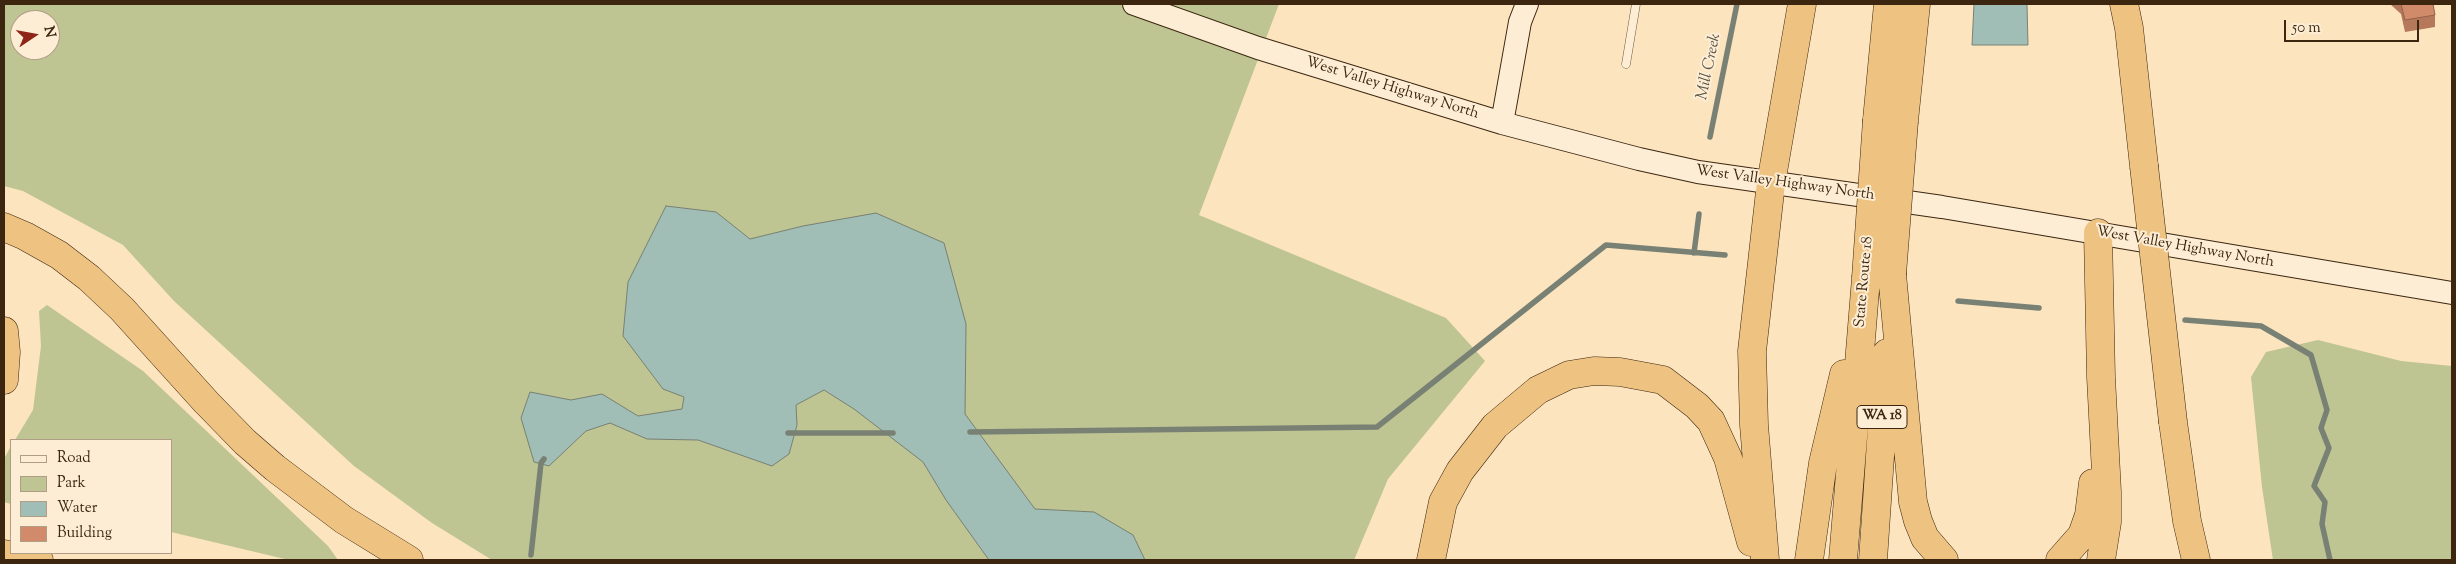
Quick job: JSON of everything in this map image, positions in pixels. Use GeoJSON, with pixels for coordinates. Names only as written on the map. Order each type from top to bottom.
{"type":"FeatureCollection","features":[{"type":"Feature","properties":{"kind":"highway"},"geometry":{"type":"LineString","coordinates":[[1765,560],[1754,425],[1752,351],[1771,183],[1802,4]]}},
{"type":"Feature","properties":{"kind":"highway","name":"State Route 18"},"geometry":{"type":"LineString","coordinates":[[1873,560],[1879,276],[1877,120],[1888,4]]}},
{"type":"Feature","properties":{"kind":"highway","name":"State Route 18"},"geometry":{"type":"LineString","coordinates":[[1843,560],[1861,323],[1879,276],[1904,121],[1916,4]]}},
{"type":"Feature","properties":{"kind":"highway"},"geometry":{"type":"LineString","coordinates":[[2124,4],[2129,28],[2173,422],[2187,521],[2196,560]]}},
{"type":"Feature","properties":{"kind":"highway"},"geometry":{"type":"LineString","coordinates":[[4,227],[25,236],[58,255],[89,278],[122,309],[206,402],[275,468],[344,520],[410,560]]}},
{"type":"Feature","properties":{"kind":"highway"},"geometry":{"type":"LineString","coordinates":[[2098,233],[2101,376],[2107,492],[2107,522],[2101,560]]}},
{"type":"Feature","properties":{"kind":"highway"},"geometry":{"type":"LineString","coordinates":[[1879,276],[1913,502],[1918,521],[1926,538],[1944,560]]}},
{"type":"Feature","properties":{"kind":"highway"},"geometry":{"type":"LineString","coordinates":[[1808,560],[1823,463],[1839,389],[1861,323]]}},
{"type":"Feature","properties":{"kind":"highway"},"geometry":{"type":"LineString","coordinates":[[4,331],[6,348],[4,380]]}},
{"type":"Feature","properties":{"kind":"highway"},"geometry":{"type":"LineString","coordinates":[[1431,560],[1442,502],[1460,471],[1496,426],[1538,390],[1569,375],[1594,371],[1620,372],[1663,380],[1697,406],[1706,416],[1728,458],[1756,560]]}},
{"type":"Feature","properties":{"kind":"highway"},"geometry":{"type":"LineString","coordinates":[[2060,560],[2082,535],[2089,514],[2101,376]]}},
{"type":"Feature","properties":{"kind":"highway"},"geometry":{"type":"LineString","coordinates":[[4,554],[39,560]]}},
{"type":"Feature","properties":{"kind":"main road","name":"West Valley Highway North"},"geometry":{"type":"LineString","coordinates":[[1134,4],[1258,48],[1502,123],[1634,158],[1698,172],[1942,207],[2452,293]]}},
{"type":"Feature","properties":{"kind":"main road"},"geometry":{"type":"LineString","coordinates":[[1502,123],[1520,22],[1527,4]]}},
{"type":"Feature","properties":{"kind":"lane"},"geometry":{"type":"LineString","coordinates":[[1626,64],[1636,4]]}},
{"type":"Feature","properties":{"kind":"green space"},"geometry":{"type":"Polygon","coordinates":[[[4,4],[1279,4],[1199,215],[1446,318],[1485,361],[1388,479],[1354,560],[492,560],[432,523],[354,466],[174,301],[123,245],[23,191],[4,186],[4,4]]]}},
{"type":"Feature","properties":{"kind":"green space"},"geometry":{"type":"Polygon","coordinates":[[[47,305],[143,371],[328,546],[338,560],[289,560],[172,532],[172,439],[16,439],[33,410],[41,346],[39,311],[47,305]]]}},
{"type":"Feature","properties":{"kind":"green space"},"geometry":{"type":"Polygon","coordinates":[[[2318,340],[2401,361],[2452,366],[2452,560],[2273,560],[2262,487],[2251,377],[2266,352],[2318,340]]]}},
{"type":"Feature","properties":{"kind":"green space"},"geometry":{"type":"Polygon","coordinates":[[[10,448],[10,504],[4,502],[4,459],[10,448]]]}},
{"type":"Feature","properties":{"kind":"water"},"geometry":{"type":"Polygon","coordinates":[[[1974,4],[2027,4],[2028,45],[1972,45],[1974,4]]]}},
{"type":"Feature","properties":{"kind":"water"},"geometry":{"type":"Polygon","coordinates":[[[666,206],[716,212],[750,239],[803,226],[876,213],[944,243],[966,324],[965,414],[1035,509],[1094,512],[1133,535],[1145,560],[989,560],[946,500],[923,462],[854,409],[824,390],[796,405],[797,425],[789,454],[772,466],[698,440],[647,439],[610,423],[586,431],[549,466],[534,462],[521,418],[530,392],[571,400],[602,394],[638,416],[682,409],[684,397],[663,389],[623,336],[628,282],[666,206]]]}},
{"type":"Feature","properties":{"kind":"building"},"geometry":{"type":"Polygon","coordinates":[[[2401,4],[2433,4],[2435,15],[2405,20],[2401,4]]]}},
{"type":"Feature","properties":{"kind":"waterway","name":"Mill Creek"},"geometry":{"type":"LineString","coordinates":[[1710,137],[1737,4]]}},
{"type":"Feature","properties":{"kind":"waterway","name":"Mill Creek"},"geometry":{"type":"LineString","coordinates":[[1694,253],[1699,214]]}},
{"type":"Feature","properties":{"kind":"waterway"},"geometry":{"type":"LineString","coordinates":[[970,432],[1377,427],[1606,245],[1725,255]]}},
{"type":"Feature","properties":{"kind":"waterway"},"geometry":{"type":"LineString","coordinates":[[1958,301],[2039,308]]}},
{"type":"Feature","properties":{"kind":"waterway","name":"Mill Creek"},"geometry":{"type":"LineString","coordinates":[[2185,320],[2261,326],[2311,355],[2327,410],[2321,428],[2329,448],[2314,486],[2325,502],[2322,524],[2330,560]]}},
{"type":"Feature","properties":{"kind":"waterway"},"geometry":{"type":"LineString","coordinates":[[788,433],[893,433]]}},
{"type":"Feature","properties":{"kind":"waterway"},"geometry":{"type":"LineString","coordinates":[[531,555],[541,463],[544,459]]}}]}
